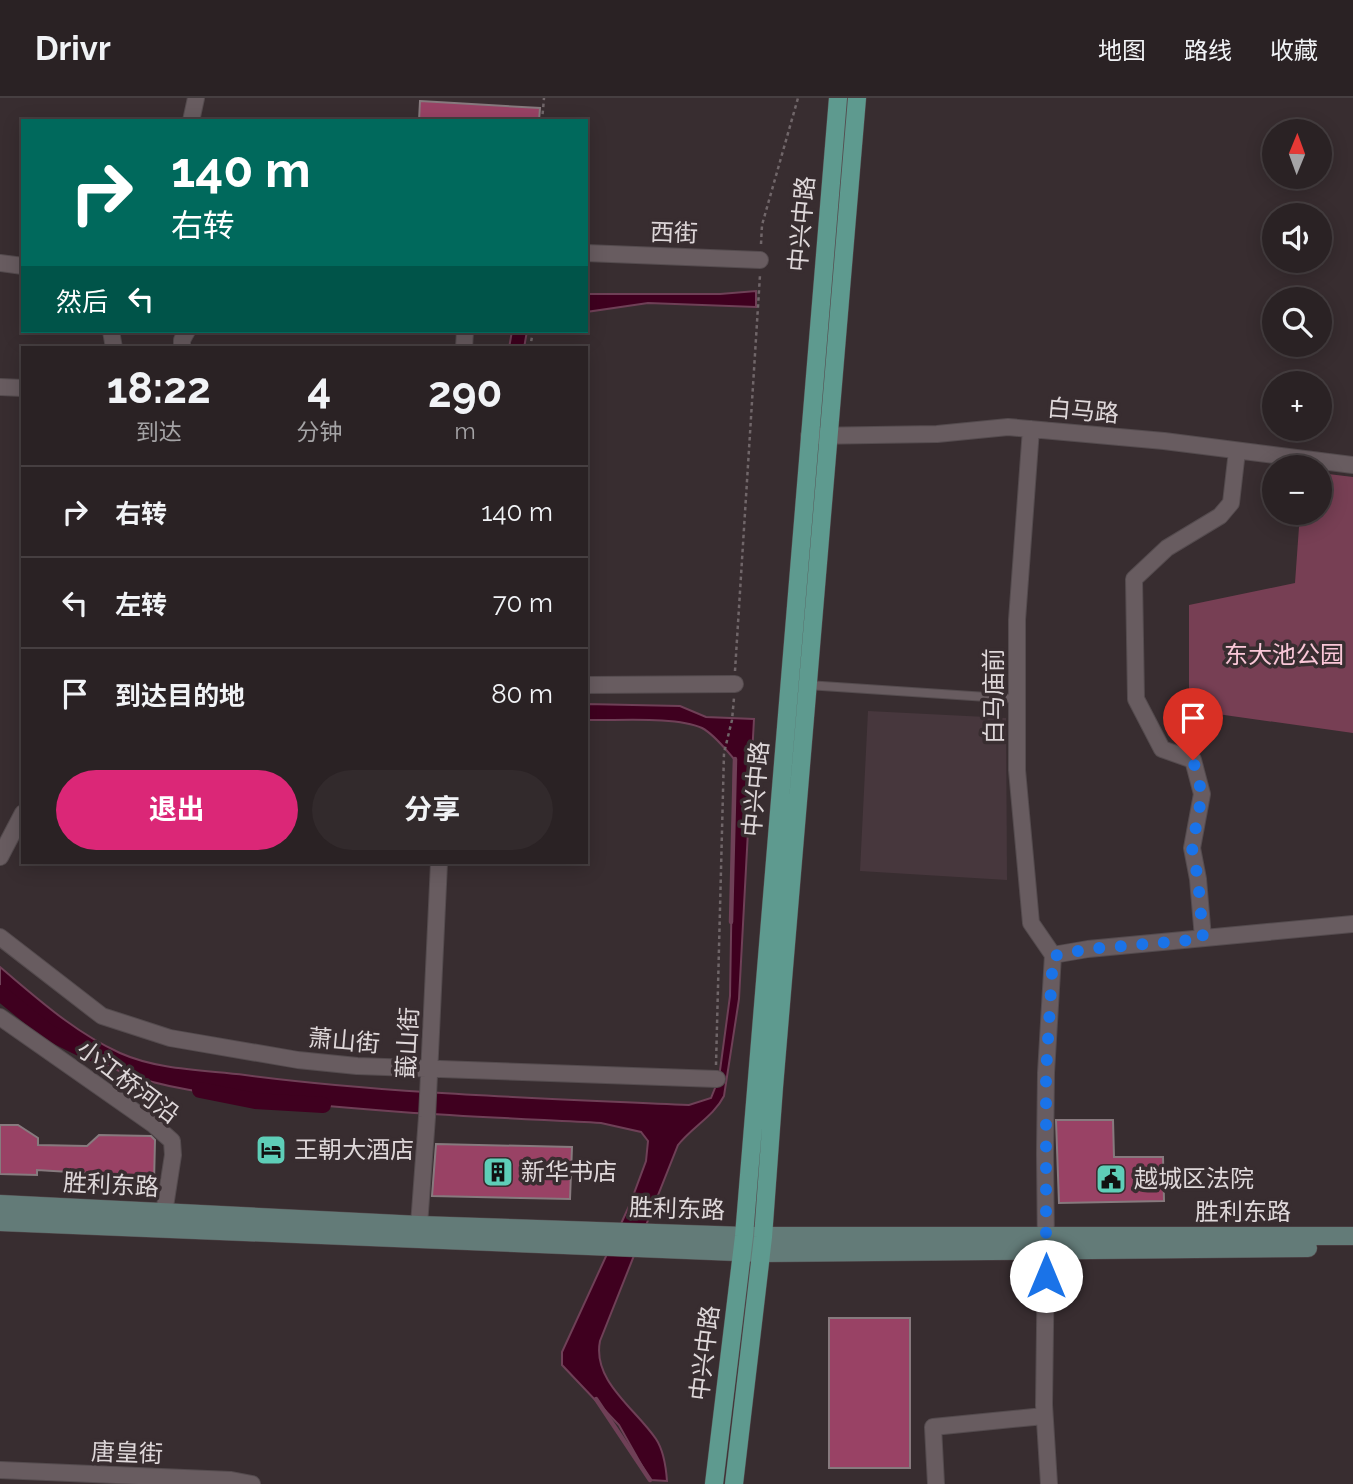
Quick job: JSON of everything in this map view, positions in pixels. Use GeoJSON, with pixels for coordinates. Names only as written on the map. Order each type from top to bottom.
{"type":"FeatureCollection","features":[{"type":"Feature","properties":{"kind":"main road","name":"中兴中路"},"geometry":{"type":"LineString","coordinates":[[734,1484],[762,1245],[857,98]]}},
{"type":"Feature","properties":{"kind":"main road","name":"中兴中路"},"geometry":{"type":"LineString","coordinates":[[714,1484],[743,1244],[836,104]]}},
{"type":"Feature","properties":{"kind":"main road","name":"胜利东路"},"geometry":{"type":"LineString","coordinates":[[0,1204],[419,1225],[602,1239]]}},
{"type":"Feature","properties":{"kind":"main road","name":"胜利东路"},"geometry":{"type":"LineString","coordinates":[[0,1222],[762,1245],[1046,1244],[1353,1248]]}},
{"type":"Feature","properties":{"kind":"main road","name":"胜利东路"},"geometry":{"type":"LineString","coordinates":[[1046,1244],[1353,1236]]}},
{"type":"Feature","properties":{"kind":"street"},"geometry":{"type":"LineString","coordinates":[[191,119],[196,98]]}},
{"type":"Feature","properties":{"kind":"street","name":"西街"},"geometry":{"type":"LineString","coordinates":[[588,253],[760,260]]}},
{"type":"Feature","properties":{"kind":"street"},"geometry":{"type":"LineString","coordinates":[[0,263],[21,266]]}},
{"type":"Feature","properties":{"kind":"street"},"geometry":{"type":"LineString","coordinates":[[0,387],[21,388]]}},
{"type":"Feature","properties":{"kind":"street","name":"白马路"},"geometry":{"type":"LineString","coordinates":[[809,436],[937,434],[1008,427],[1164,441],[1353,465]]}},
{"type":"Feature","properties":{"kind":"street","name":"白马庙前"},"geometry":{"type":"LineString","coordinates":[[1031,429],[1017,620],[1017,770],[1031,923],[1053,956]]}},
{"type":"Feature","properties":{"kind":"street"},"geometry":{"type":"LineString","coordinates":[[1203,939],[1198,879],[1192,848],[1202,794],[1193,760],[1162,749],[1136,699],[1134,579],[1167,548],[1220,516],[1231,503],[1237,451]]}},
{"type":"Feature","properties":{"kind":"street"},"geometry":{"type":"LineString","coordinates":[[588,685],[735,684]]}},
{"type":"Feature","properties":{"kind":"street"},"geometry":{"type":"LineString","coordinates":[[0,857],[21,817]]}},
{"type":"Feature","properties":{"kind":"street","name":"蕺山街"},"geometry":{"type":"LineString","coordinates":[[419,1225],[430,1074],[439,864]]}},
{"type":"Feature","properties":{"kind":"street"},"geometry":{"type":"LineString","coordinates":[[1049,1484],[1044,1416],[1046,1073],[1053,956],[1088,949],[1353,924]]}},
{"type":"Feature","properties":{"kind":"street","name":"萧山街"},"geometry":{"type":"LineString","coordinates":[[0,937],[102,1017],[170,1038],[298,1060],[430,1074],[716,1079]]}},
{"type":"Feature","properties":{"kind":"street","name":"小江桥河沿"},"geometry":{"type":"LineString","coordinates":[[0,1017],[154,1125],[172,1141],[173,1155],[164,1213]]}},
{"type":"Feature","properties":{"kind":"street"},"geometry":{"type":"LineString","coordinates":[[936,1484],[933,1427],[1044,1416]]}},
{"type":"Feature","properties":{"kind":"street","name":"唐皇街"},"geometry":{"type":"LineString","coordinates":[[0,1470],[231,1480],[252,1484]]}},
{"type":"Feature","properties":{"kind":"lane"},"geometry":{"type":"LineString","coordinates":[[807,685],[1017,699]]}},
{"type":"Feature","properties":{"kind":"path"},"geometry":{"type":"LineString","coordinates":[[542,119],[544,98]]}},
{"type":"Feature","properties":{"kind":"path"},"geometry":{"type":"LineString","coordinates":[[716,1079],[724,753],[733,720],[762,225],[798,98]]}},
{"type":"Feature","properties":{"kind":"shaded area"},"geometry":{"type":"Polygon","coordinates":[[[756,291],[756,307],[648,303],[588,312],[588,294],[720,294],[756,291]]]}},
{"type":"Feature","properties":{"kind":"shaded area"},"geometry":{"type":"Polygon","coordinates":[[[512,333],[527,333],[524,346],[509,346],[512,333]]]}},
{"type":"Feature","properties":{"kind":"shaded area"},"geometry":{"type":"Polygon","coordinates":[[[588,704],[680,706],[706,717],[754,719],[739,999],[724,1096],[715,1110],[678,1145],[600,1341],[599,1355],[609,1382],[659,1444],[667,1481],[650,1480],[619,1425],[562,1365],[562,1352],[630,1204],[646,1161],[648,1141],[641,1132],[601,1123],[307,1104],[158,1084],[124,1073],[91,1057],[0,990],[0,967],[57,1014],[103,1045],[135,1059],[165,1066],[356,1087],[467,1094],[689,1105],[711,1098],[719,1078],[730,996],[734,759],[702,728],[662,720],[588,720],[588,704]]]}},
{"type":"Feature","properties":{"kind":"shaded area"},"geometry":{"type":"Polygon","coordinates":[[[868,711],[1006,718],[1007,880],[860,871],[868,711]]]}},
{"type":"Feature","properties":{"kind":"green space","name":"东大池公园"},"geometry":{"type":"Polygon","coordinates":[[[1332,474],[1353,477],[1353,733],[1189,710],[1189,605],[1295,583],[1299,525],[1332,525],[1332,474]]]}},
{"type":"Feature","properties":{"kind":"building"},"geometry":{"type":"Polygon","coordinates":[[[420,101],[540,108],[539,119],[419,119],[420,101]]]}},
{"type":"Feature","properties":{"kind":"building","name":"越城区法院"},"geometry":{"type":"Polygon","coordinates":[[[1056,1120],[1113,1120],[1114,1157],[1163,1157],[1164,1201],[1059,1203],[1056,1120]]]}},
{"type":"Feature","properties":{"kind":"building"},"geometry":{"type":"Polygon","coordinates":[[[0,1125],[18,1125],[38,1138],[38,1145],[87,1146],[99,1135],[151,1136],[155,1140],[154,1183],[87,1181],[86,1173],[37,1170],[37,1175],[0,1174],[0,1125]]]}},
{"type":"Feature","properties":{"kind":"building","name":"新华书店"},"geometry":{"type":"Polygon","coordinates":[[[436,1144],[572,1147],[570,1199],[432,1196],[436,1144]]]}},
{"type":"Feature","properties":{"kind":"building"},"geometry":{"type":"Polygon","coordinates":[[[829,1318],[910,1318],[910,1468],[829,1468],[829,1318]]]}},
{"type":"Feature","properties":{"kind":"waterway"},"geometry":{"type":"LineString","coordinates":[[731,922],[735,759]]}},
{"type":"Feature","properties":{"kind":"waterway"},"geometry":{"type":"LineString","coordinates":[[0,993],[48,1032],[90,1053]]}},
{"type":"Feature","properties":{"kind":"waterway"},"geometry":{"type":"LineString","coordinates":[[200,1090],[255,1101],[323,1105]]}},
{"type":"Feature","properties":{"kind":"waterway"},"geometry":{"type":"LineString","coordinates":[[596,1399],[650,1480]]}},
{"type":"Feature","properties":{"kind":"place","name":"王朝大酒店"},"geometry":{"type":"Point","coordinates":[271,1150]}},
{"type":"Feature","properties":{"kind":"place","name":"新华书店"},"geometry":{"type":"Point","coordinates":[498,1172]}},
{"type":"Feature","properties":{"kind":"place","name":"越城区法院"},"geometry":{"type":"Point","coordinates":[1111,1179]}},
{"type":"Feature","properties":{"kind":"route"},"geometry":{"type":"LineString","coordinates":[[1046,1276],[1046,1073],[1053,956],[1088,949],[1203,939],[1198,879],[1192,848],[1202,794],[1193,760]]}}]}
